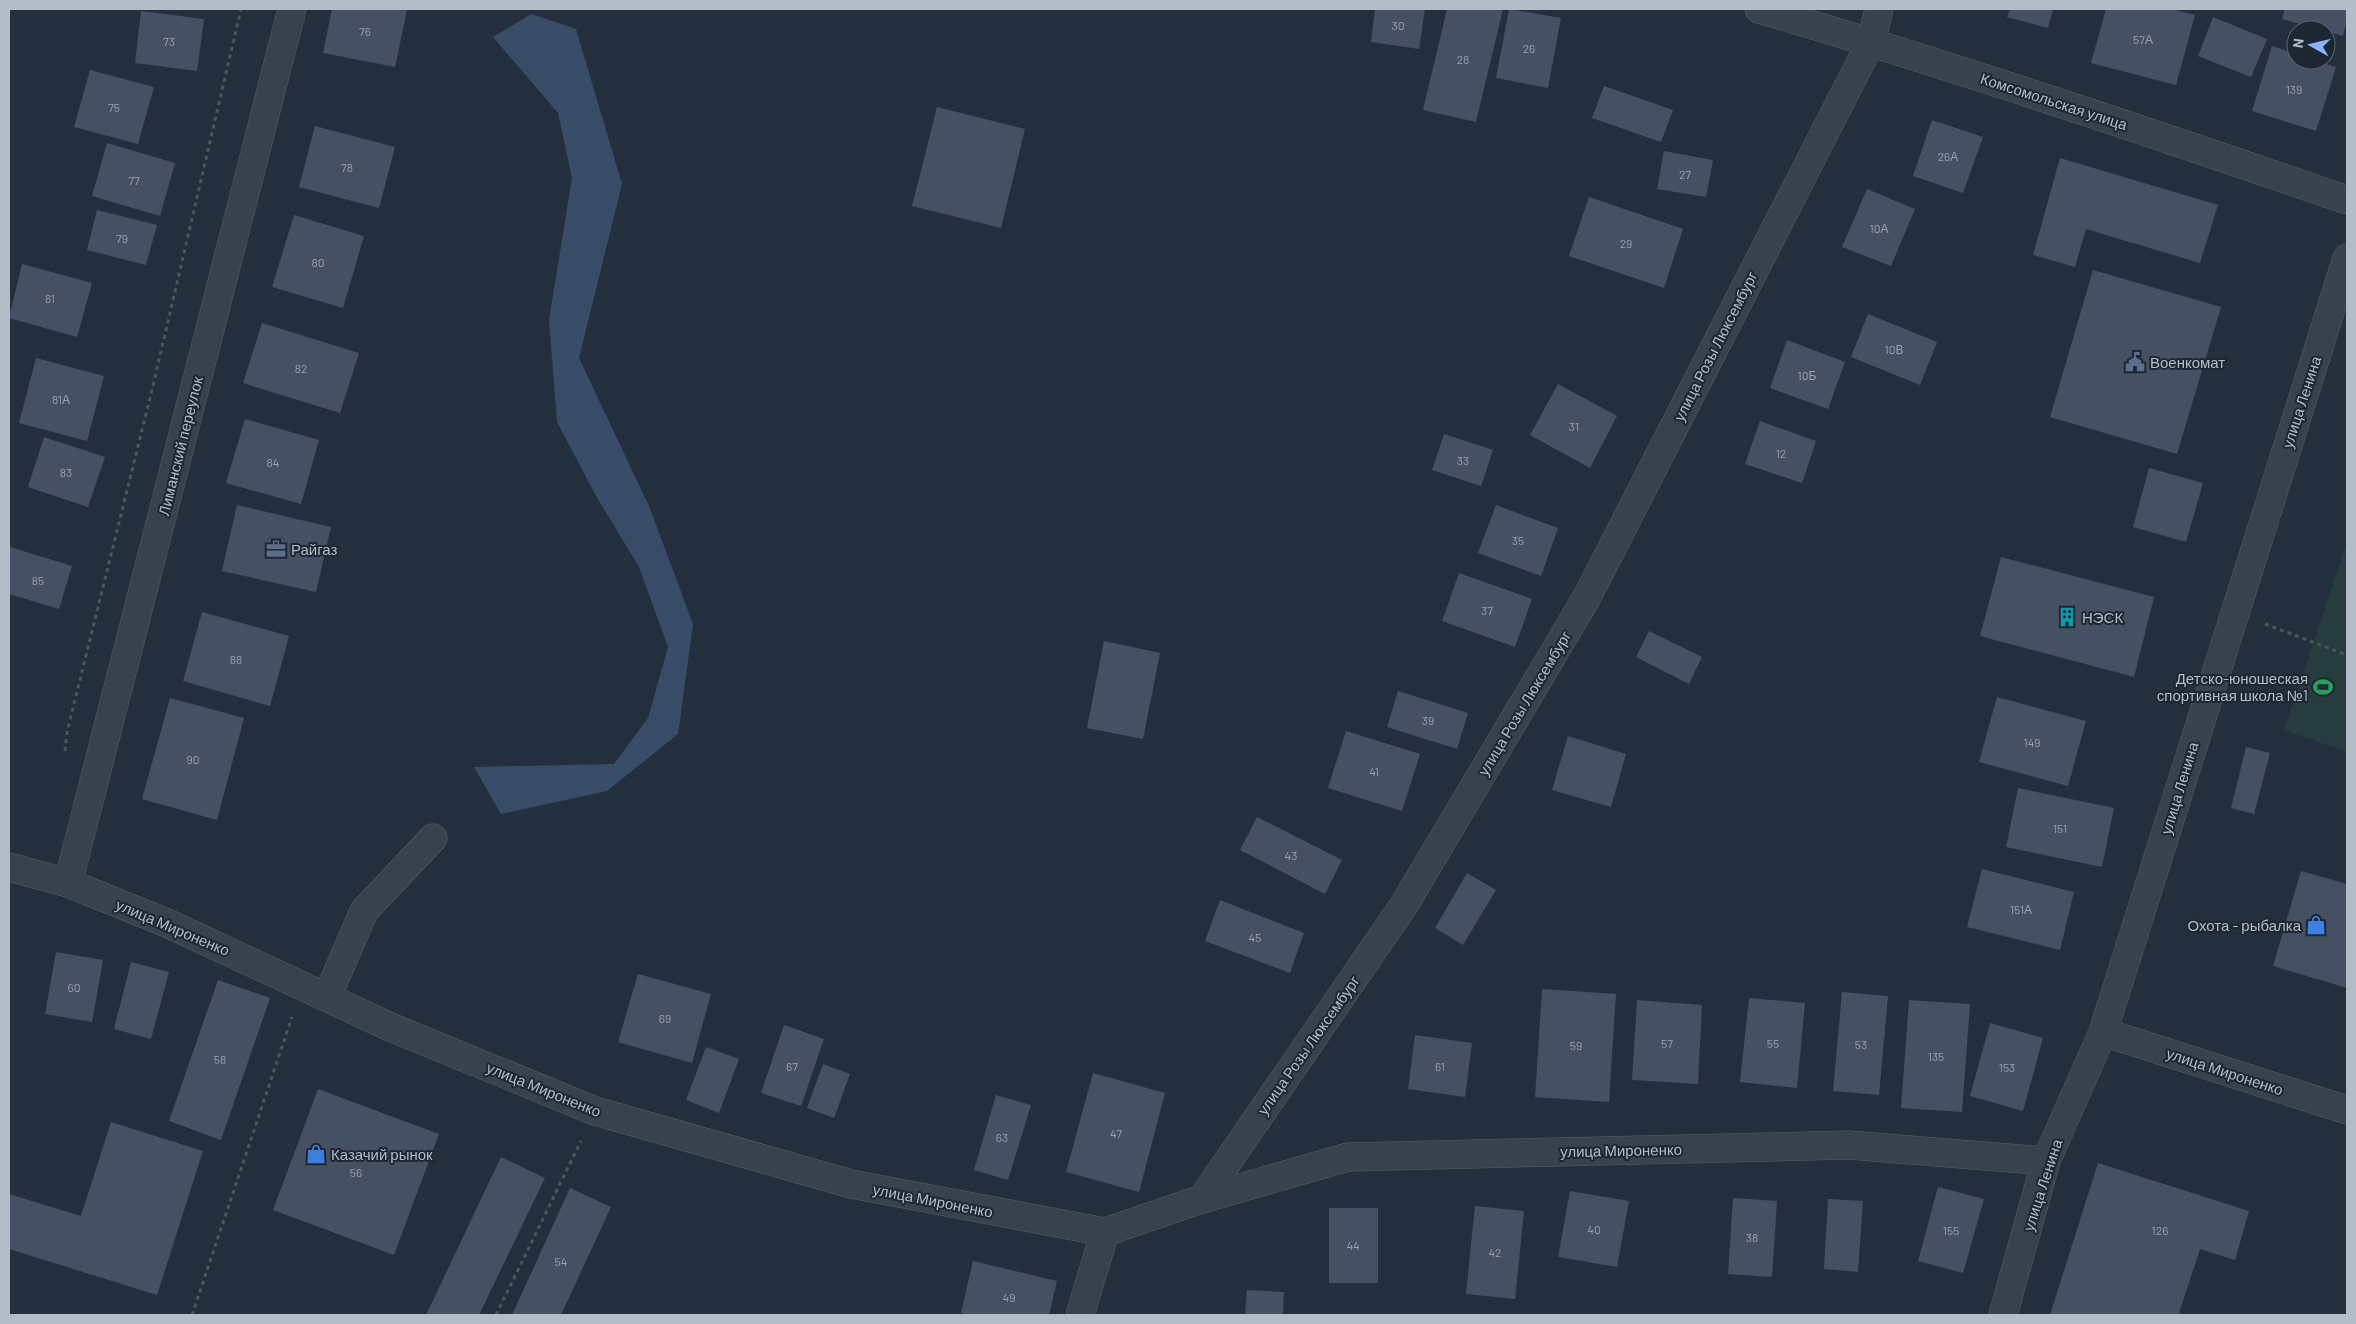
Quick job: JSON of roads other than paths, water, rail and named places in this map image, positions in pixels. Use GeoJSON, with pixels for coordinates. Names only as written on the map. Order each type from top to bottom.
{"type":"FeatureCollection","features":[{"type":"Feature","properties":{"kind":"street","name":"Лиманский переулок"},"geometry":{"type":"LineString","coordinates":[[68,883],[292,9]]}},
{"type":"Feature","properties":{"kind":"street","name":"Комсомольская улица"},"geometry":{"type":"LineString","coordinates":[[1760,9],[1871,42],[2098,115],[2347,200]]}},
{"type":"Feature","properties":{"kind":"street","name":"улица Розы Люксембург"},"geometry":{"type":"LineString","coordinates":[[1202,1199],[1404,905],[1587,597],[1871,42],[1880,9]]}},
{"type":"Feature","properties":{"kind":"street","name":"улица Ленина"},"geometry":{"type":"LineString","coordinates":[[2003,1315],[2046,1161],[2102,1032],[2347,258]]}},
{"type":"Feature","properties":{"kind":"street"},"geometry":{"type":"LineString","coordinates":[[328,997],[364,911],[433,838]]}},
{"type":"Feature","properties":{"kind":"street","name":"улица Мироненко"},"geometry":{"type":"LineString","coordinates":[[9,867],[68,883],[168,923],[388,1026],[595,1111],[851,1184],[1105,1232]]}},
{"type":"Feature","properties":{"kind":"street","name":"улица Мироненко"},"geometry":{"type":"LineString","coordinates":[[2102,1032],[2347,1110]]}},
{"type":"Feature","properties":{"kind":"street","name":"улица Мироненко"},"geometry":{"type":"LineString","coordinates":[[1202,1199],[1348,1157],[1849,1145],[2046,1161]]}},
{"type":"Feature","properties":{"kind":"street"},"geometry":{"type":"LineString","coordinates":[[1080,1315],[1105,1232],[1202,1199]]}},
{"type":"Feature","properties":{"kind":"water"},"geometry":{"type":"Polygon","coordinates":[[[531,14],[576,29],[622,184],[579,358],[649,506],[693,624],[678,734],[607,791],[501,814],[474,767],[614,764],[648,718],[668,647],[639,567],[596,496],[557,422],[549,320],[572,178],[558,113],[493,37],[531,14]]]}},
{"type":"Feature","properties":{"kind":"place","name":"Военкомат"},"geometry":{"type":"Point","coordinates":[2135,362]}},
{"type":"Feature","properties":{"kind":"place","name":"Райгаз"},"geometry":{"type":"Point","coordinates":[276,549]}},
{"type":"Feature","properties":{"kind":"place","name":"НЭСК"},"geometry":{"type":"Point","coordinates":[2067,617]}},
{"type":"Feature","properties":{"kind":"place","name":"Детско-юношеская спортивная школа №1"},"geometry":{"type":"Point","coordinates":[2323,687]}},
{"type":"Feature","properties":{"kind":"place","name":"Охота - рыбалка"},"geometry":{"type":"Point","coordinates":[2316,925]}},
{"type":"Feature","properties":{"kind":"place","name":"Казачий рынок"},"geometry":{"type":"Point","coordinates":[316,1154]}}]}
